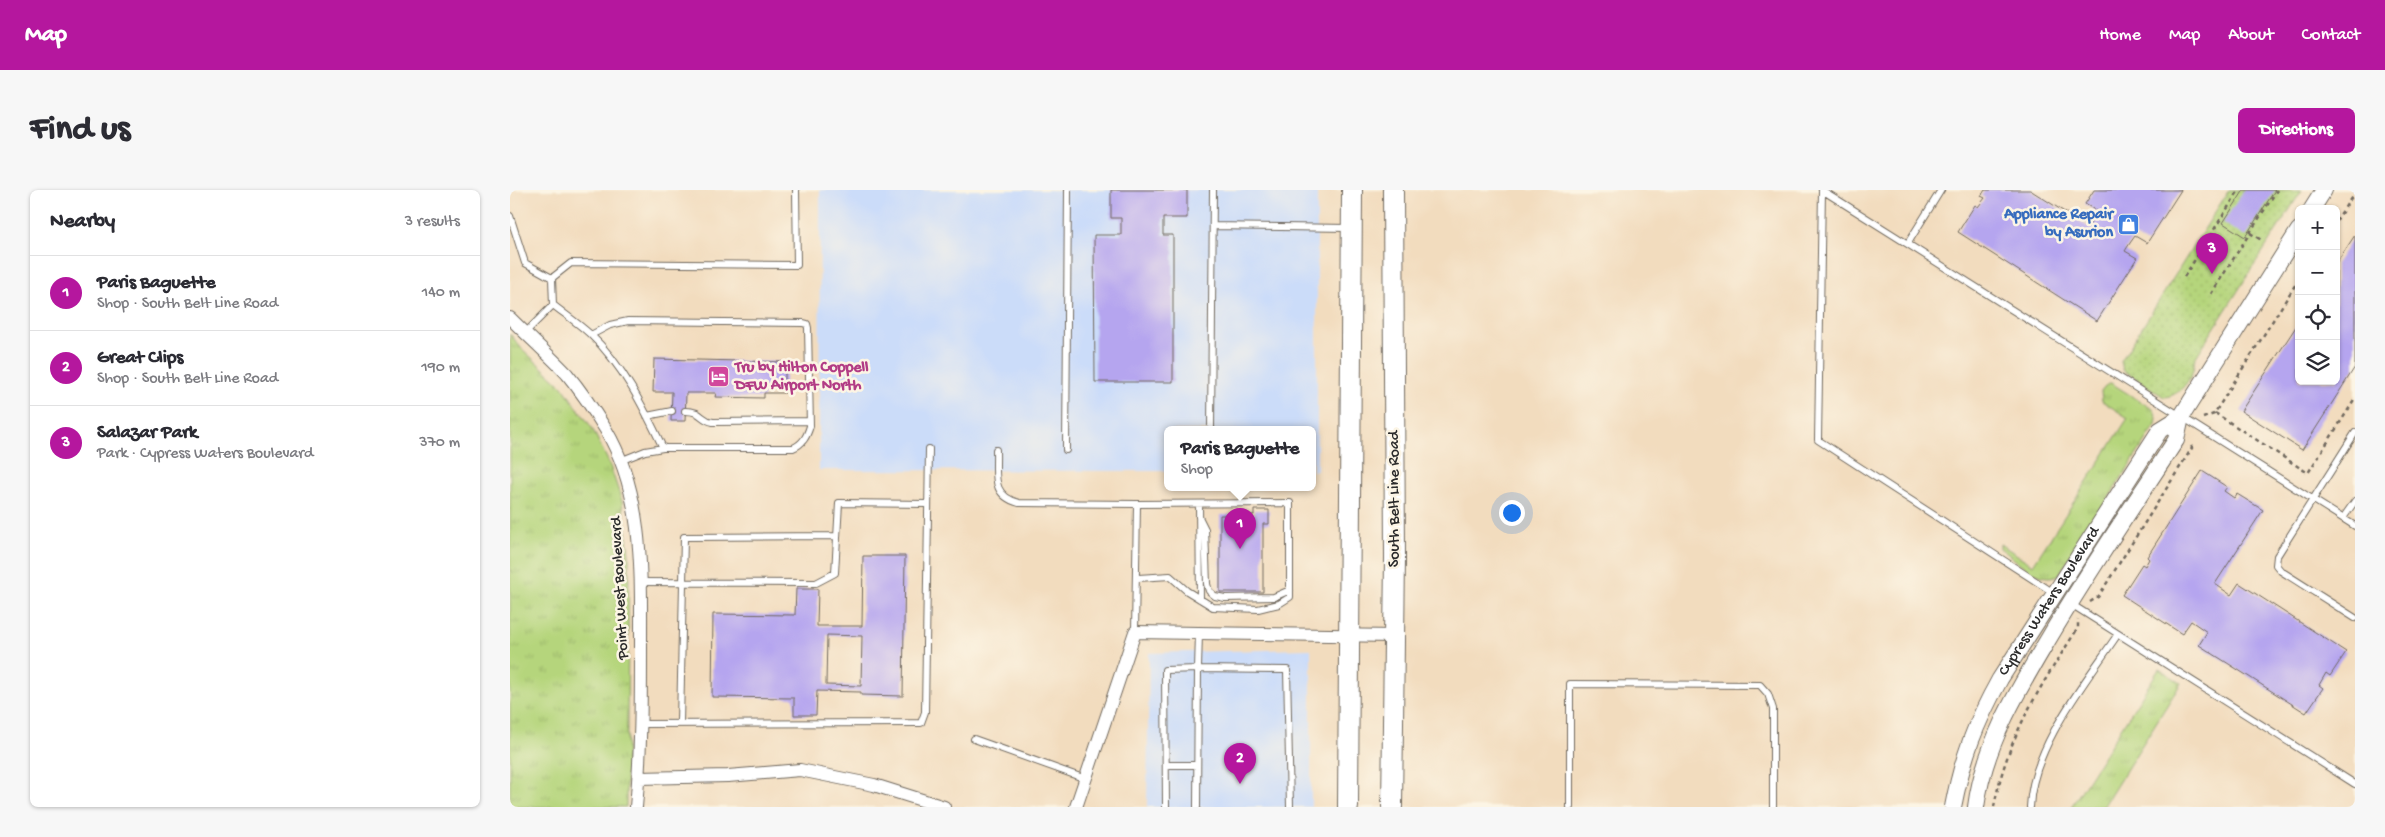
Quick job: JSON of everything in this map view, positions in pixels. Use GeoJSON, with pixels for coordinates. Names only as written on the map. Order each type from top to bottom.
{"type":"FeatureCollection","features":[{"type":"Feature","properties":{"kind":"main road"},"geometry":{"type":"LineString","coordinates":[[1348,807],[1352,190]]}},
{"type":"Feature","properties":{"kind":"main road","name":"South Belt Line Road"},"geometry":{"type":"LineString","coordinates":[[1392,807],[1394,636],[1393,190]]}},
{"type":"Feature","properties":{"kind":"street"},"geometry":{"type":"LineString","coordinates":[[2315,205],[2324,190]]}},
{"type":"Feature","properties":{"kind":"street","name":"Cypress Waters Boulevard"},"geometry":{"type":"LineString","coordinates":[[1976,807],[1985,766],[1998,730],[2024,680],[2070,603],[2176,440],[2181,417],[2295,236]]}},
{"type":"Feature","properties":{"kind":"street","name":"Point West Boulevard"},"geometry":{"type":"LineString","coordinates":[[510,318],[567,375],[606,431],[620,461],[637,523],[641,582],[641,724],[636,807]]}},
{"type":"Feature","properties":{"kind":"street","name":"Cypress Waters Boulevard"},"geometry":{"type":"LineString","coordinates":[[1953,807],[1965,754],[1979,716],[2000,679],[2160,430],[2181,417]]}},
{"type":"Feature","properties":{"kind":"street"},"geometry":{"type":"LineString","coordinates":[[2054,593],[2070,603]]}},
{"type":"Feature","properties":{"kind":"street"},"geometry":{"type":"LineString","coordinates":[[1076,807],[1135,632],[1394,636]]}},
{"type":"Feature","properties":{"kind":"street"},"geometry":{"type":"LineString","coordinates":[[639,778],[728,776],[800,770],[874,785],[944,807]]}},
{"type":"Feature","properties":{"kind":"lane"},"geometry":{"type":"LineString","coordinates":[[552,278],[571,263],[797,265],[796,190]]}},
{"type":"Feature","properties":{"kind":"lane"},"geometry":{"type":"LineString","coordinates":[[1066,450],[1068,190]]}},
{"type":"Feature","properties":{"kind":"lane"},"geometry":{"type":"LineString","coordinates":[[1211,426],[1213,190]]}},
{"type":"Feature","properties":{"kind":"lane"},"geometry":{"type":"LineString","coordinates":[[1822,190],[2355,526]]}},
{"type":"Feature","properties":{"kind":"lane"},"geometry":{"type":"LineString","coordinates":[[1822,190],[1818,440],[2054,593]]}},
{"type":"Feature","properties":{"kind":"lane"},"geometry":{"type":"LineString","coordinates":[[1908,243],[1942,190]]}},
{"type":"Feature","properties":{"kind":"lane"},"geometry":{"type":"LineString","coordinates":[[510,216],[525,263],[552,278]]}},
{"type":"Feature","properties":{"kind":"lane"},"geometry":{"type":"LineString","coordinates":[[1212,226],[1352,228]]}},
{"type":"Feature","properties":{"kind":"lane"},"geometry":{"type":"LineString","coordinates":[[552,278],[554,305],[590,335],[629,383],[663,448]]}},
{"type":"Feature","properties":{"kind":"lane"},"geometry":{"type":"LineString","coordinates":[[525,333],[554,305]]}},
{"type":"Feature","properties":{"kind":"lane"},"geometry":{"type":"LineString","coordinates":[[590,335],[610,325],[628,321],[807,324],[810,421],[804,440],[793,448],[663,448],[645,451],[620,461]]}},
{"type":"Feature","properties":{"kind":"lane"},"geometry":{"type":"LineString","coordinates":[[647,416],[672,411]]}},
{"type":"Feature","properties":{"kind":"lane"},"geometry":{"type":"LineString","coordinates":[[685,411],[698,412],[709,422],[810,421]]}},
{"type":"Feature","properties":{"kind":"lane"},"geometry":{"type":"LineString","coordinates":[[2355,434],[2277,556],[2276,565],[2281,571],[2355,618]]}},
{"type":"Feature","properties":{"kind":"lane"},"geometry":{"type":"LineString","coordinates":[[641,724],[921,723],[925,712],[928,449]]}},
{"type":"Feature","properties":{"kind":"lane"},"geometry":{"type":"LineString","coordinates":[[996,450],[997,487],[1006,499],[1019,503],[1290,503],[1290,597],[1279,604],[1258,610],[1212,607],[1170,576],[1138,578]]}},
{"type":"Feature","properties":{"kind":"lane"},"geometry":{"type":"LineString","coordinates":[[2343,518],[2355,500]]}},
{"type":"Feature","properties":{"kind":"lane"},"geometry":{"type":"LineString","coordinates":[[641,582],[816,583],[835,573],[839,502],[927,504]]}},
{"type":"Feature","properties":{"kind":"lane"},"geometry":{"type":"LineString","coordinates":[[1135,632],[1138,578],[1137,504]]}},
{"type":"Feature","properties":{"kind":"lane"},"geometry":{"type":"LineString","coordinates":[[1199,504],[1200,600]]}},
{"type":"Feature","properties":{"kind":"lane"},"geometry":{"type":"LineString","coordinates":[[1199,517],[1205,529],[1207,584],[1209,591],[1215,596],[1226,598],[1274,597],[1290,590]]}},
{"type":"Feature","properties":{"kind":"lane"},"geometry":{"type":"LineString","coordinates":[[680,723],[684,537],[837,536]]}},
{"type":"Feature","properties":{"kind":"lane"},"geometry":{"type":"LineString","coordinates":[[2070,603],[2355,784]]}},
{"type":"Feature","properties":{"kind":"lane"},"geometry":{"type":"LineString","coordinates":[[1196,807],[1199,633]]}},
{"type":"Feature","properties":{"kind":"lane"},"geometry":{"type":"LineString","coordinates":[[2030,807],[2033,788],[2044,750],[2076,695],[2118,634]]}},
{"type":"Feature","properties":{"kind":"lane"},"geometry":{"type":"LineString","coordinates":[[1166,807],[1165,670],[1198,669],[1287,670],[1290,807]]}},
{"type":"Feature","properties":{"kind":"lane"},"geometry":{"type":"LineString","coordinates":[[1570,807],[1570,684],[1760,685],[1768,694],[1773,709],[1773,807]]}},
{"type":"Feature","properties":{"kind":"lane"},"geometry":{"type":"LineString","coordinates":[[974,739],[1086,779]]}},
{"type":"Feature","properties":{"kind":"lane"},"geometry":{"type":"LineString","coordinates":[[1166,765],[1197,765]]}},
{"type":"Feature","properties":{"kind":"path"},"geometry":{"type":"LineString","coordinates":[[2184,277],[2239,190]]}},
{"type":"Feature","properties":{"kind":"path"},"geometry":{"type":"LineString","coordinates":[[2211,294],[2277,190]]}},
{"type":"Feature","properties":{"kind":"path"},"geometry":{"type":"LineString","coordinates":[[2340,215],[2355,192]]}},
{"type":"Feature","properties":{"kind":"path"},"geometry":{"type":"LineString","coordinates":[[2250,233],[2263,241]]}},
{"type":"Feature","properties":{"kind":"path"},"geometry":{"type":"LineString","coordinates":[[2204,417],[2214,413],[2295,285]]}},
{"type":"Feature","properties":{"kind":"path"},"geometry":{"type":"LineString","coordinates":[[2214,413],[2308,473],[2355,399]]}},
{"type":"Feature","properties":{"kind":"path"},"geometry":{"type":"LineString","coordinates":[[2090,601],[2098,597],[2192,448],[2191,438]]}},
{"type":"Feature","properties":{"kind":"path"},"geometry":{"type":"LineString","coordinates":[[1994,807],[2003,770],[2018,728],[2039,690],[2078,628],[2077,621]]}},
{"type":"Feature","properties":{"kind":"shaded area"},"geometry":{"type":"Polygon","coordinates":[[[820,190],[1317,190],[1317,471],[1316,426],[1164,426],[1164,471],[819,470],[820,190]]]}},
{"type":"Feature","properties":{"kind":"shaded area"},"geometry":{"type":"Polygon","coordinates":[[[1311,649],[1311,807],[1147,807],[1149,653],[1311,649]]]}},
{"type":"Feature","properties":{"kind":"green space"},"geometry":{"type":"Polygon","coordinates":[[[2229,190],[2302,190],[2194,360],[2190,378],[2186,384],[2176,393],[2164,397],[2123,370],[2121,361],[2229,190]]]}},
{"type":"Feature","properties":{"kind":"green space"},"geometry":{"type":"Polygon","coordinates":[[[510,334],[521,348],[562,386],[592,428],[609,463],[622,501],[629,554],[626,807],[510,807],[510,334]]]}},
{"type":"Feature","properties":{"kind":"green space"},"geometry":{"type":"Polygon","coordinates":[[[2111,383],[2154,410],[2157,418],[2156,425],[2059,574],[2052,577],[2044,577],[2028,570],[2000,548],[2000,544],[2033,565],[2128,418],[2102,401],[2101,391],[2111,383]]]}},
{"type":"Feature","properties":{"kind":"green space"},"geometry":{"type":"Polygon","coordinates":[[[2159,669],[2181,683],[2103,807],[2071,807],[2159,669]]]}},
{"type":"Feature","properties":{"kind":"building"},"geometry":{"type":"Polygon","coordinates":[[[1111,190],[1187,190],[1187,218],[1163,218],[1163,235],[1173,235],[1173,382],[1095,382],[1094,235],[1121,235],[1121,218],[1111,218],[1111,190]]]}},
{"type":"Feature","properties":{"kind":"building"},"geometry":{"type":"Polygon","coordinates":[[[1985,190],[2030,190],[2088,227],[2098,212],[2085,204],[2094,190],[2181,190],[2147,243],[2135,236],[2130,243],[2125,251],[2137,258],[2097,321],[1958,232],[1975,205],[1978,207],[1985,198],[1981,196],[1985,190]]]}},
{"type":"Feature","properties":{"kind":"building"},"geometry":{"type":"Polygon","coordinates":[[[2244,190],[2275,190],[2245,237],[2223,223],[2244,190]]]}},
{"type":"Feature","properties":{"kind":"building"},"geometry":{"type":"Polygon","coordinates":[[[2355,235],[2355,367],[2302,450],[2241,411],[2295,328],[2295,385],[2340,385],[2340,258],[2355,235]]]}},
{"type":"Feature","properties":{"kind":"building","name":"Tru by Hilton Coppell DFW Airport North"},"geometry":{"type":"Polygon","coordinates":[[[654,359],[785,362],[785,393],[764,393],[764,398],[715,397],[716,393],[686,393],[685,421],[671,421],[672,392],[653,392],[654,359]]]}},
{"type":"Feature","properties":{"kind":"building"},"geometry":{"type":"Polygon","coordinates":[[[2202,471],[2227,487],[2224,491],[2234,498],[2237,494],[2263,510],[2215,584],[2231,595],[2239,583],[2346,652],[2330,676],[2326,673],[2319,685],[2323,688],[2306,713],[2199,645],[2207,632],[2191,621],[2182,634],[2122,595],[2142,564],[2145,566],[2149,559],[2147,557],[2202,471]]]}},
{"type":"Feature","properties":{"kind":"building"},"geometry":{"type":"Polygon","coordinates":[[[1254,510],[1269,510],[1269,524],[1263,524],[1263,592],[1220,592],[1220,515],[1254,515],[1254,510]]]}},
{"type":"Feature","properties":{"kind":"building"},"geometry":{"type":"Polygon","coordinates":[[[863,556],[905,556],[903,696],[861,695],[861,692],[817,691],[816,715],[794,715],[794,698],[712,697],[713,614],[795,615],[796,589],[818,589],[817,626],[862,626],[863,556]],[[827,635],[826,685],[861,686],[862,636],[827,635]]]}},
{"type":"Feature","properties":{"kind":"place","name":"Appliance Repair by Asurion"},"geometry":{"type":"Point","coordinates":[2129,224]}},
{"type":"Feature","properties":{"kind":"place","name":"Salazar Park"},"geometry":{"type":"Point","coordinates":[2212,274]}},
{"type":"Feature","properties":{"kind":"place","name":"Tru by Hilton Coppell DFW Airport North"},"geometry":{"type":"Point","coordinates":[719,377]}},
{"type":"Feature","properties":{"kind":"place","name":"Paris Baguette"},"geometry":{"type":"Point","coordinates":[1240,549]}},
{"type":"Feature","properties":{"kind":"place","name":"Great Clips"},"geometry":{"type":"Point","coordinates":[1240,784]}}]}
